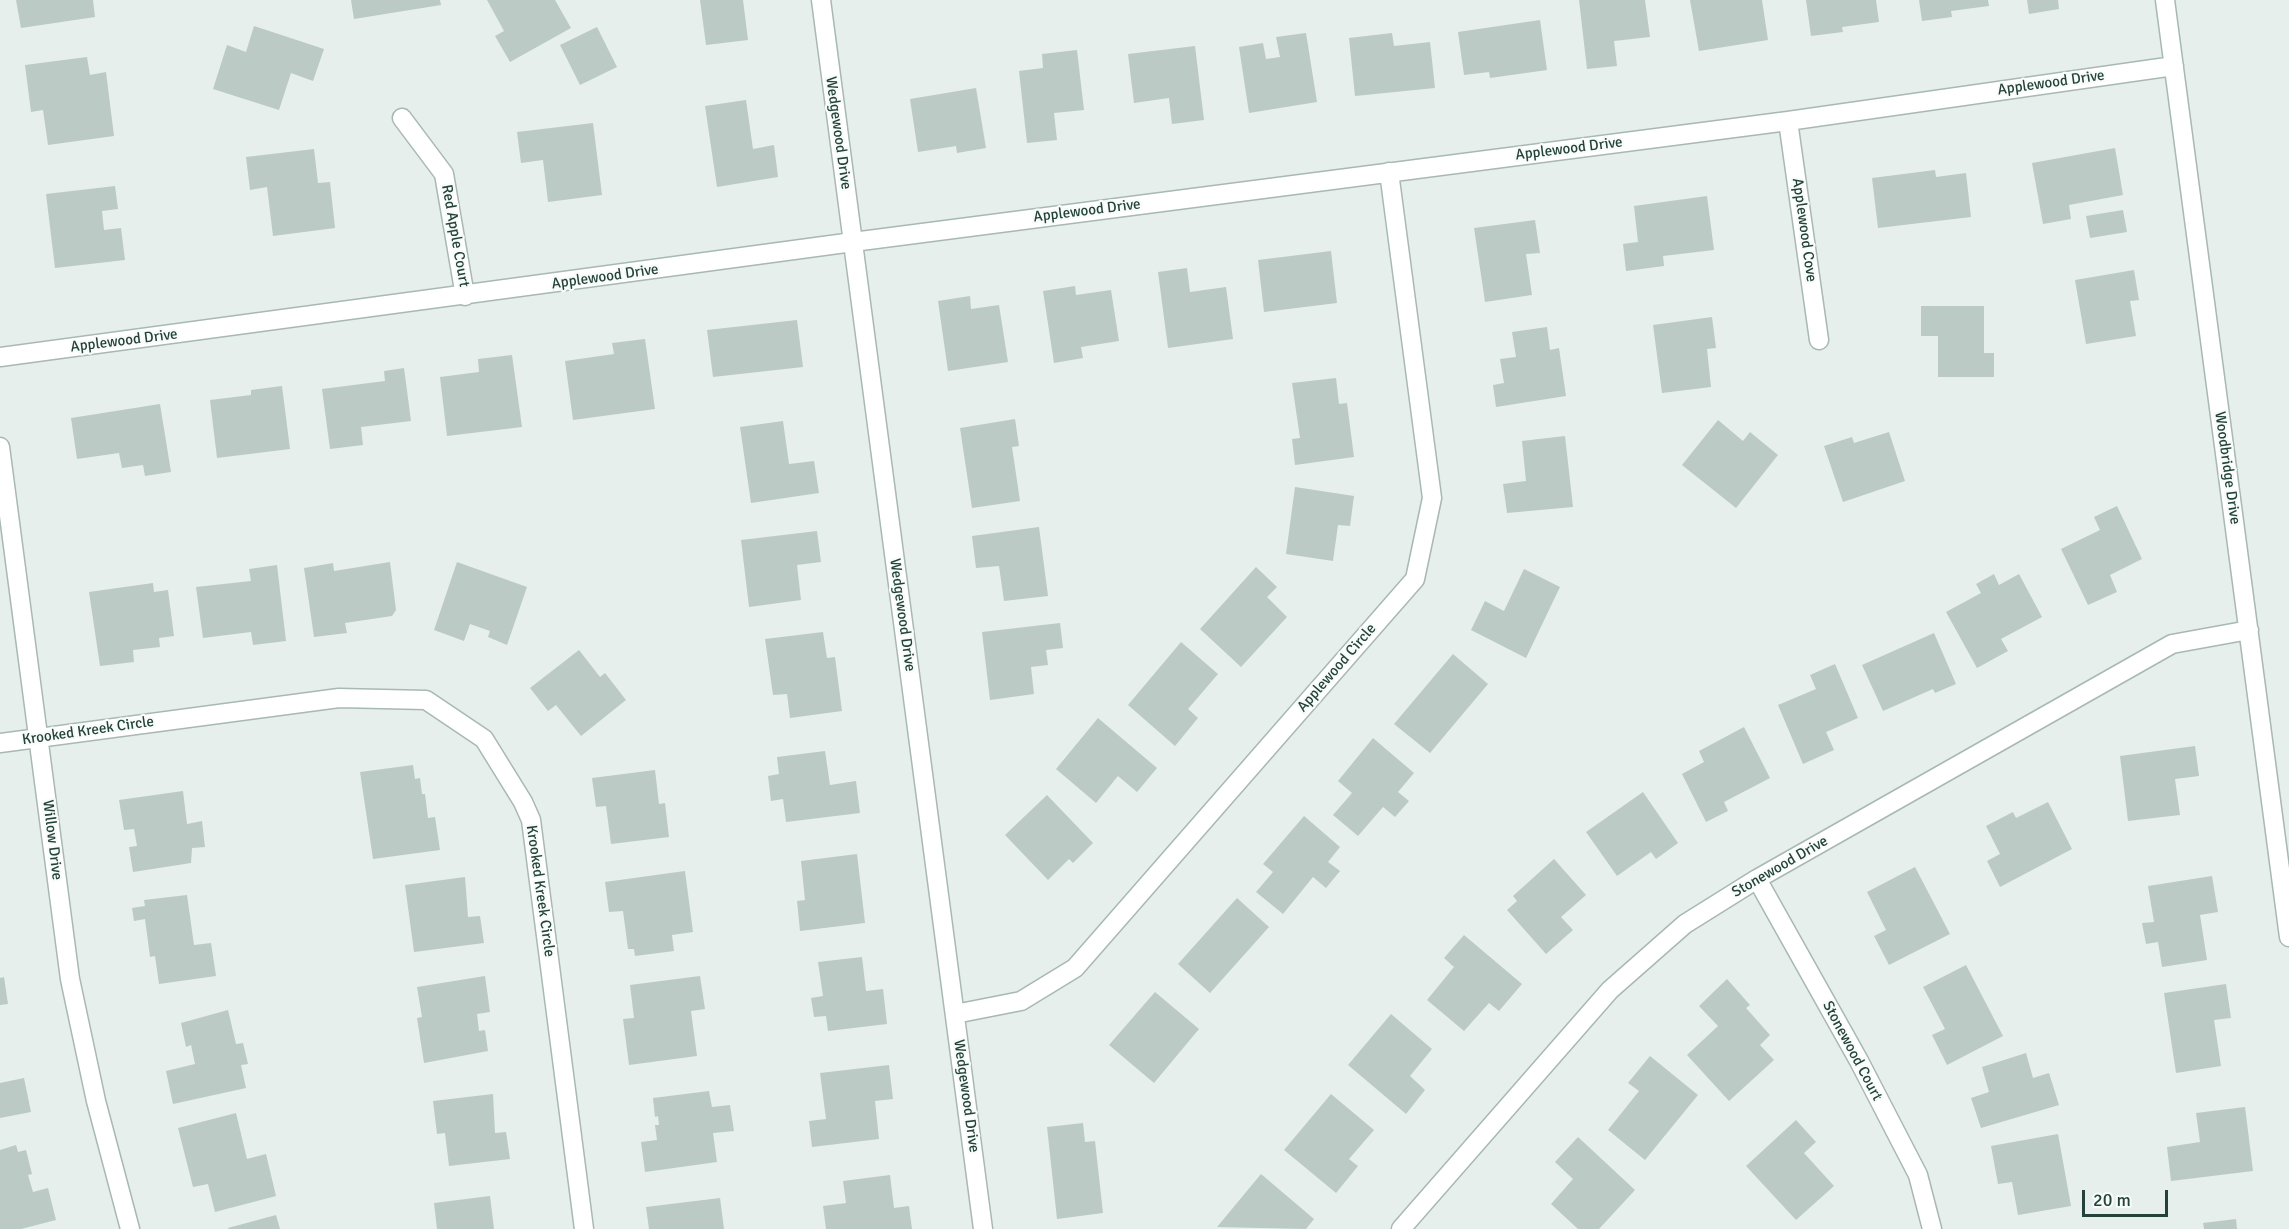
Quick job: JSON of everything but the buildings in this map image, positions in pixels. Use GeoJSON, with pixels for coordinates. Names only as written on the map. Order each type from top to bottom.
{"type":"FeatureCollection","features":[{"type":"Feature","properties":{"kind":"street","name":"Wedgewood Drive"},"geometry":{"type":"LineString","coordinates":[[821,0],[983,1229]]}},
{"type":"Feature","properties":{"kind":"street","name":"Woodbridge Drive"},"geometry":{"type":"LineString","coordinates":[[2165,0],[2289,937]]}},
{"type":"Feature","properties":{"kind":"street","name":"Applewood Drive"},"geometry":{"type":"LineString","coordinates":[[0,357],[853,242],[1788,120],[2174,66]]}},
{"type":"Feature","properties":{"kind":"street","name":"Red Apple Court"},"geometry":{"type":"LineString","coordinates":[[402,118],[444,174],[465,296]]}},
{"type":"Feature","properties":{"kind":"street","name":"Applewood Cove"},"geometry":{"type":"LineString","coordinates":[[1788,120],[1819,340]]}},
{"type":"Feature","properties":{"kind":"street","name":"Applewood Circle"},"geometry":{"type":"LineString","coordinates":[[955,1014],[1021,1001],[1076,968],[1415,579],[1432,498],[1389,172]]}},
{"type":"Feature","properties":{"kind":"street","name":"Willow Drive"},"geometry":{"type":"LineString","coordinates":[[0,447],[70,979],[96,1101],[130,1229]]}},
{"type":"Feature","properties":{"kind":"street","name":"Stonewood Drive"},"geometry":{"type":"LineString","coordinates":[[1401,1229],[1610,990],[1685,924],[1757,879],[2172,644],[2249,630]]}},
{"type":"Feature","properties":{"kind":"street","name":"Krooked Kreek Circle"},"geometry":{"type":"LineString","coordinates":[[0,743],[339,698],[426,700],[484,739],[523,802],[531,820],[584,1229]]}},
{"type":"Feature","properties":{"kind":"street","name":"Stonewood Court"},"geometry":{"type":"LineString","coordinates":[[1757,879],[1859,1061],[1918,1175],[1932,1229]]}}]}
